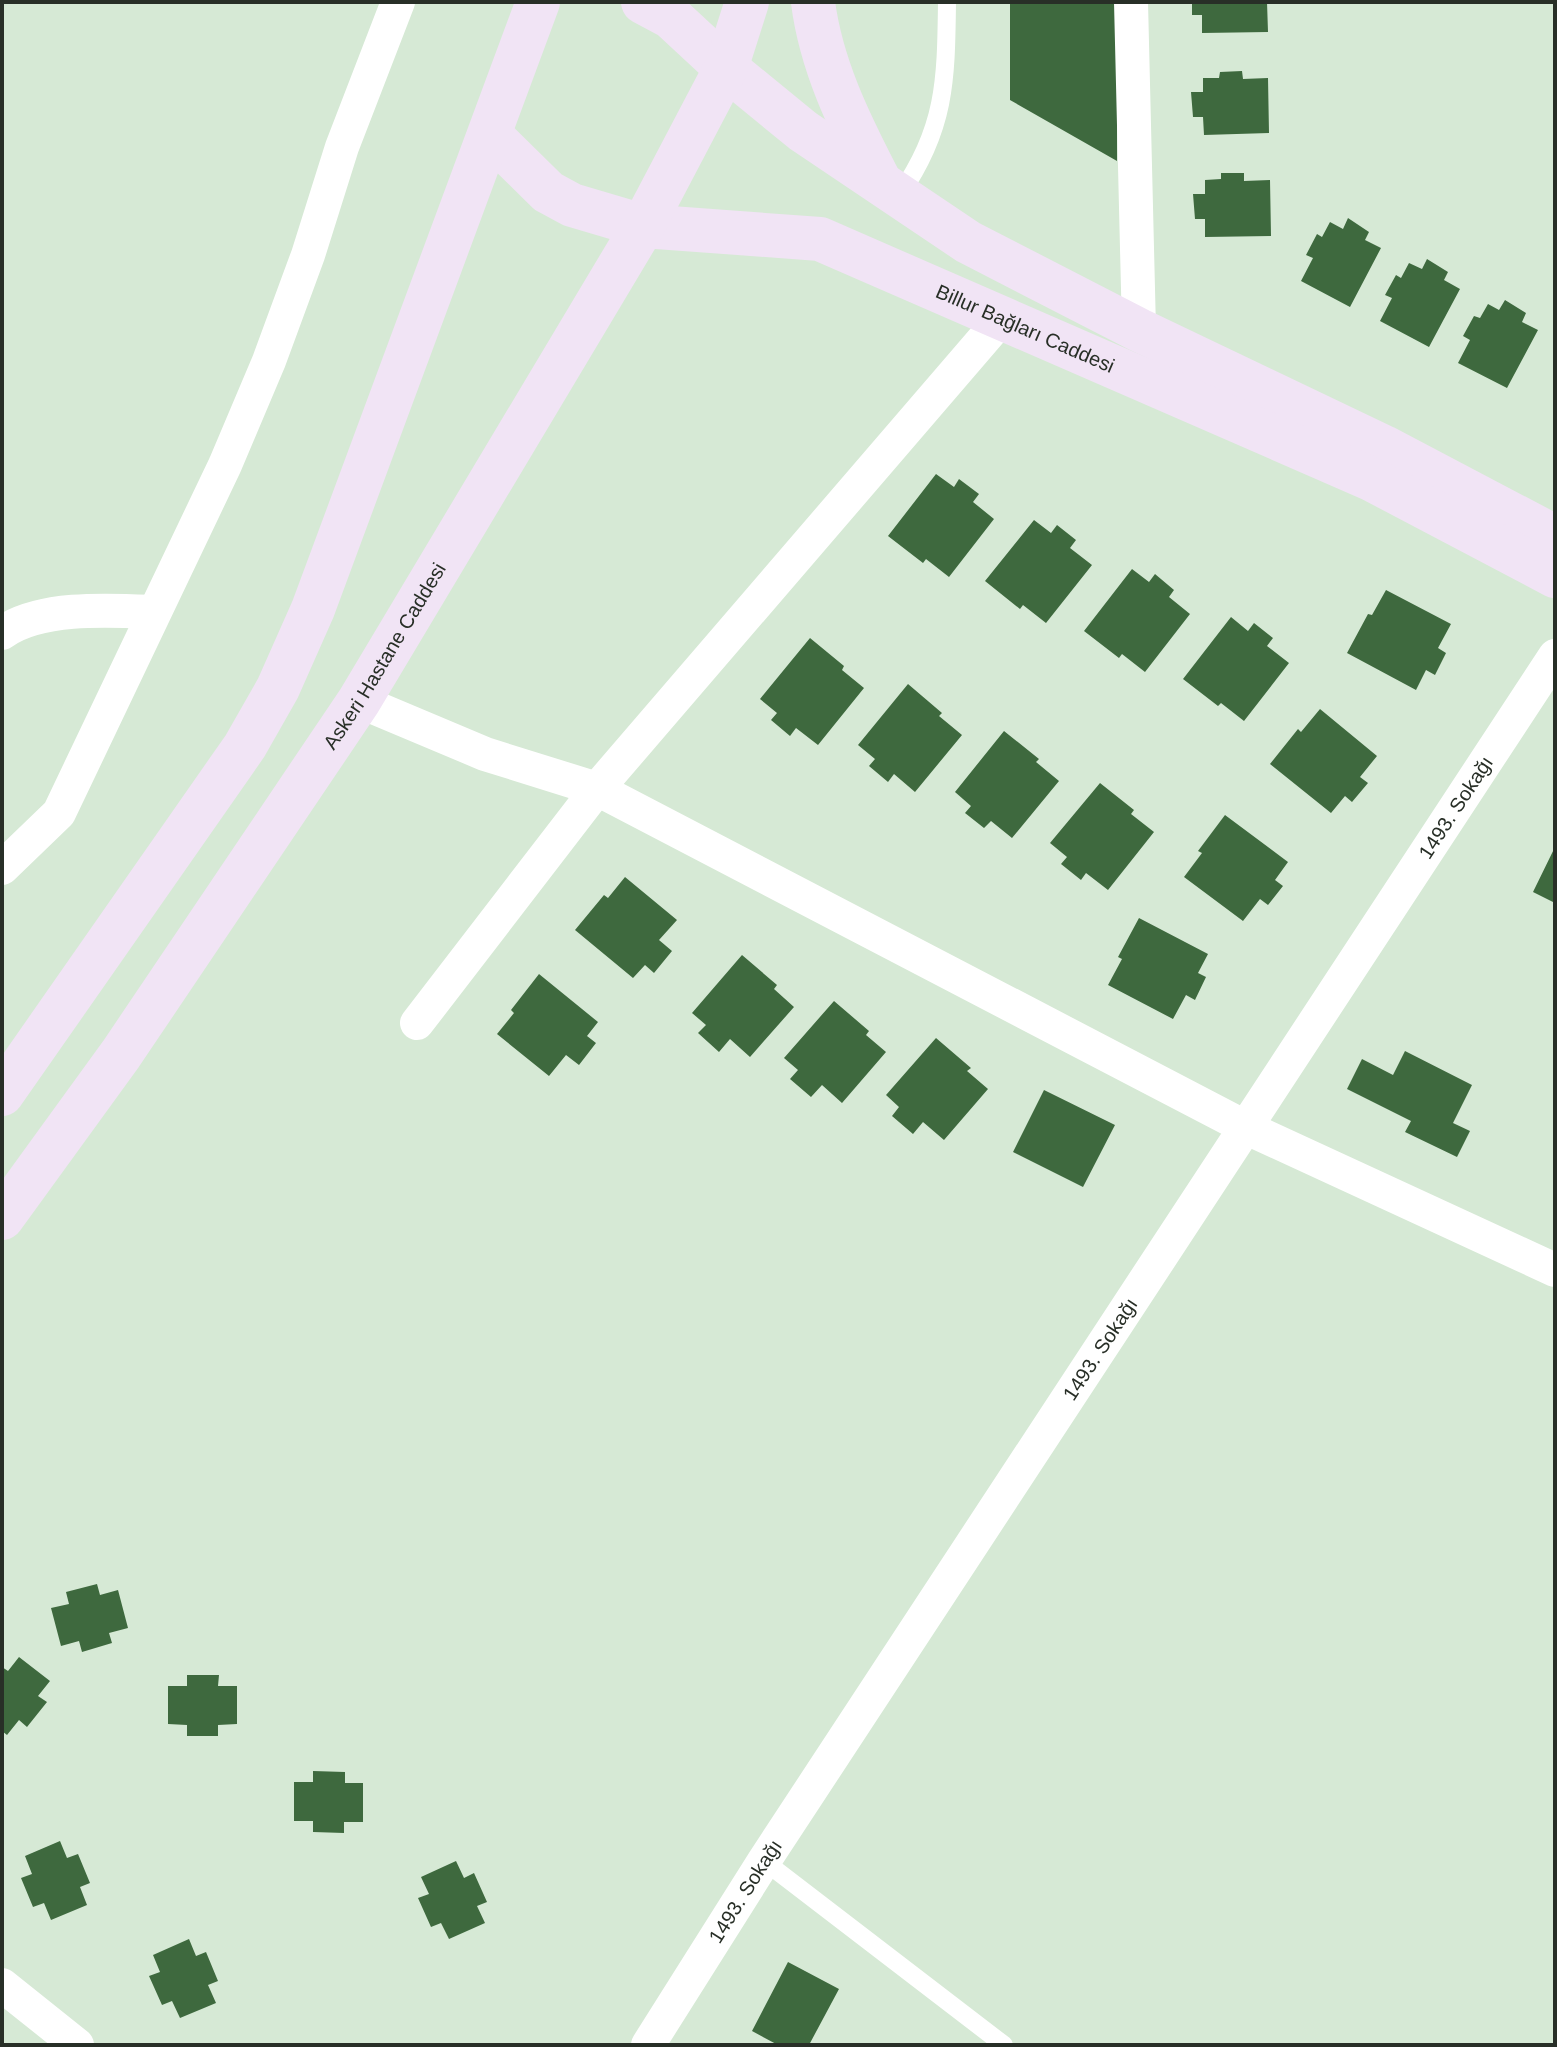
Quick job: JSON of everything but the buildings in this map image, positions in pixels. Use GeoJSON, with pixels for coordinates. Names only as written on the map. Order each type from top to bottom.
{"type":"FeatureCollection","features":[{"type":"Feature","properties":{"kind":"street"},"geometry":{"type":"LineString","coordinates":[[2,868],[59,813],[225,465],[269,361],[308,255],[342,147],[398,2]]}},
{"type":"Feature","properties":{"kind":"street"},"geometry":{"type":"LineString","coordinates":[[2,1094],[236,758],[278,688],[313,609],[538,2]]}},
{"type":"Feature","properties":{"kind":"street"},"geometry":{"type":"LineString","coordinates":[[643,2],[671,17],[726,68],[803,131],[968,242],[1139,330],[1384,447],[1555,537]]}},
{"type":"Feature","properties":{"kind":"street","name":"Askeri Hastane Caddesi"},"geometry":{"type":"LineString","coordinates":[[2,1218],[121,1054],[359,701],[643,226],[726,68],[747,2]]}},
{"type":"Feature","properties":{"kind":"street"},"geometry":{"type":"LineString","coordinates":[[813,2],[823,53],[836,92],[889,187]]}},
{"type":"Feature","properties":{"kind":"street"},"geometry":{"type":"LineString","coordinates":[[1131,2],[1139,330]]}},
{"type":"Feature","properties":{"kind":"street","name":"Billur Bağları Caddesi"},"geometry":{"type":"LineString","coordinates":[[490,135],[548,192],[572,205],[643,226],[820,239],[1371,479],[1555,576]]}},
{"type":"Feature","properties":{"kind":"street"},"geometry":{"type":"LineString","coordinates":[[417,1023],[597,789],[1002,318]]}},
{"type":"Feature","properties":{"kind":"street"},"geometry":{"type":"LineString","coordinates":[[2,633],[23,622],[77,612],[153,612]]}},
{"type":"Feature","properties":{"kind":"street","name":"1493. Sokağı"},"geometry":{"type":"LineString","coordinates":[[648,2045],[764,1861],[1555,656]]}},
{"type":"Feature","properties":{"kind":"street"},"geometry":{"type":"LineString","coordinates":[[359,701],[485,754],[597,789],[1247,1128],[1555,1270]]}},
{"type":"Feature","properties":{"kind":"street"},"geometry":{"type":"LineString","coordinates":[[2,1985],[77,2045]]}},
{"type":"Feature","properties":{"kind":"lane"},"geometry":{"type":"LineString","coordinates":[[889,187],[926,151],[943,100],[947,2]]}},
{"type":"Feature","properties":{"kind":"lane"},"geometry":{"type":"LineString","coordinates":[[764,1861],[1004,2045]]}}]}
